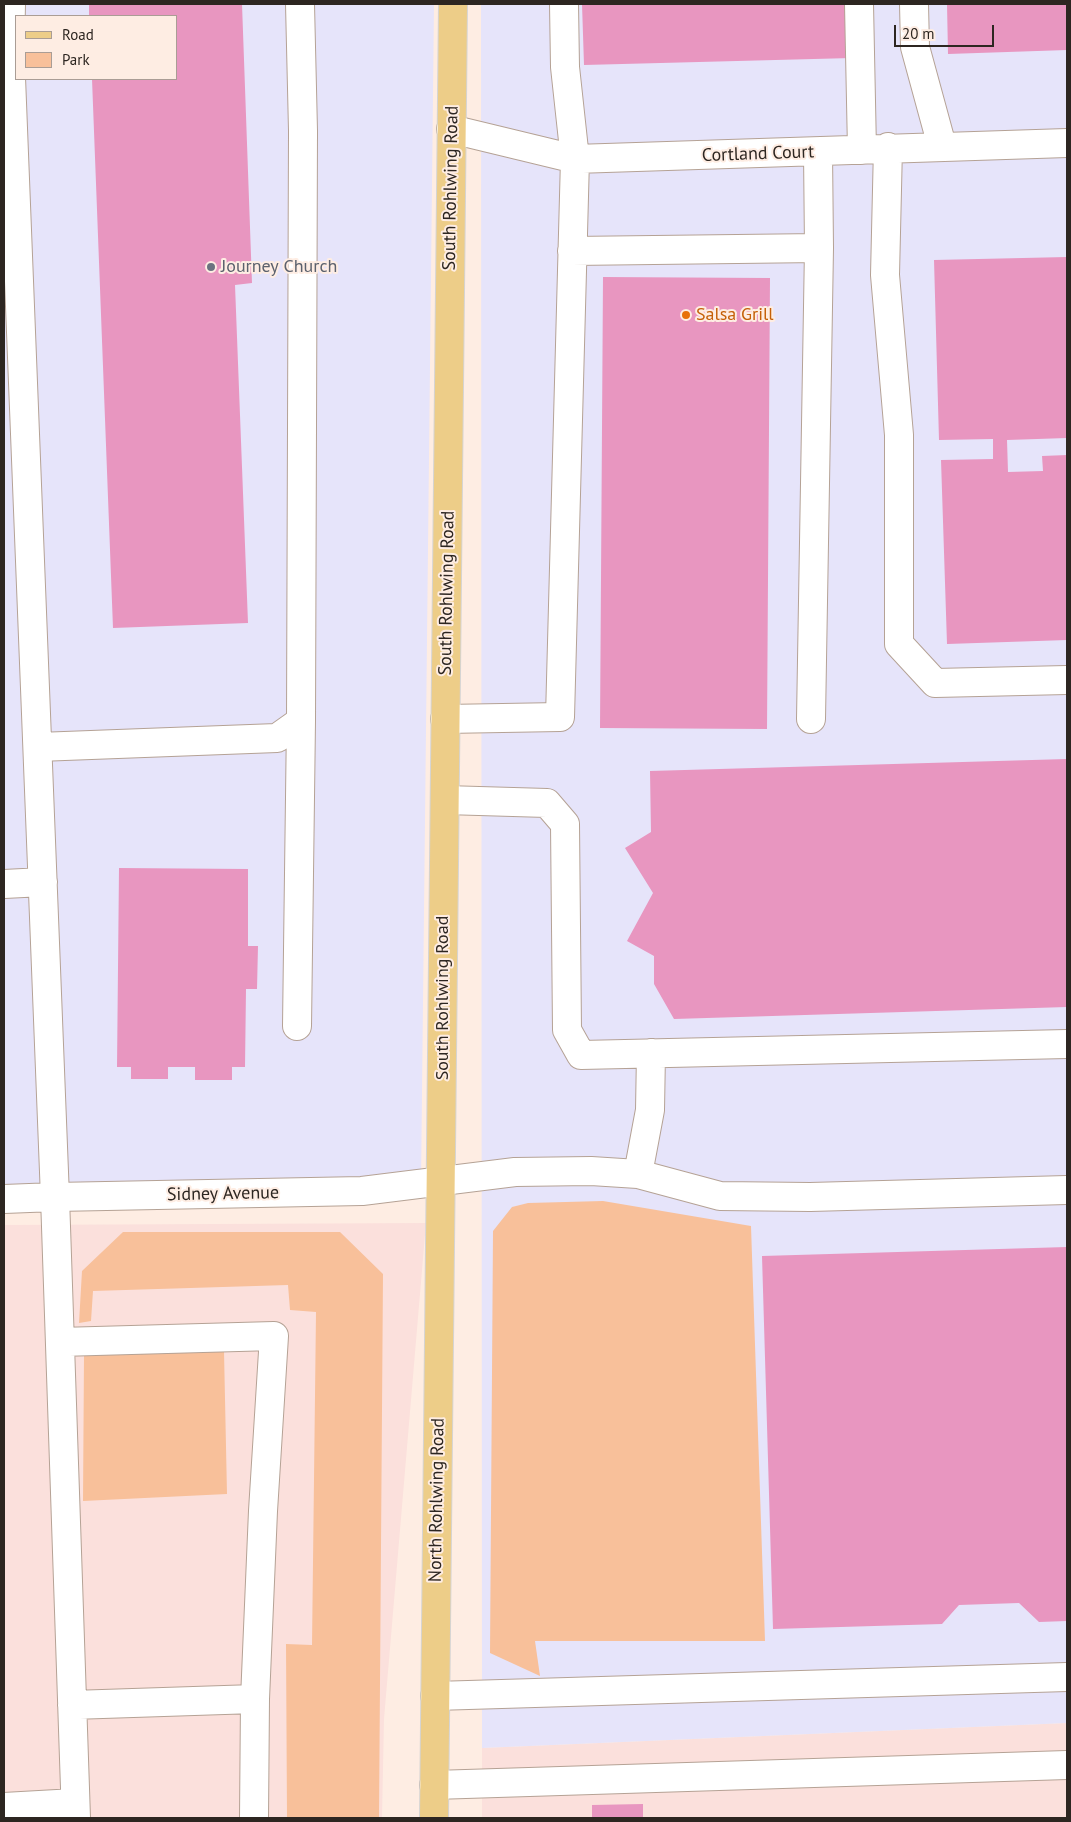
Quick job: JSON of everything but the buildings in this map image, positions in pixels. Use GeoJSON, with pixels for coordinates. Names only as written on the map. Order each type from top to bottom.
{"type":"FeatureCollection","features":[{"type":"Feature","properties":{"kind":"main road","name":"South Rohlwing Road"},"geometry":{"type":"LineString","coordinates":[[442,1182],[453,4]]}},
{"type":"Feature","properties":{"kind":"main road","name":"North Rohlwing Road"},"geometry":{"type":"LineString","coordinates":[[434,1818],[442,1182]]}},
{"type":"Feature","properties":{"kind":"street"},"geometry":{"type":"LineString","coordinates":[[4,1807],[76,1811],[55,1197],[10,52],[11,4]]}},
{"type":"Feature","properties":{"kind":"street"},"geometry":{"type":"LineString","coordinates":[[297,1026],[303,131],[300,4]]}},
{"type":"Feature","properties":{"kind":"street"},"geometry":{"type":"LineString","coordinates":[[446,719],[560,717],[575,159],[565,66],[564,4]]}},
{"type":"Feature","properties":{"kind":"street"},"geometry":{"type":"LineString","coordinates":[[859,4],[875,148],[899,435],[900,644],[935,683],[1067,680]]}},
{"type":"Feature","properties":{"kind":"street"},"geometry":{"type":"LineString","coordinates":[[914,4],[915,47],[942,146]]}},
{"type":"Feature","properties":{"kind":"street","name":"Cortland Court"},"geometry":{"type":"LineString","coordinates":[[451,129],[575,159],[1067,143]]}},
{"type":"Feature","properties":{"kind":"street"},"geometry":{"type":"LineString","coordinates":[[811,720],[819,248],[818,152]]}},
{"type":"Feature","properties":{"kind":"street"},"geometry":{"type":"LineString","coordinates":[[572,250],[819,248]]}},
{"type":"Feature","properties":{"kind":"street"},"geometry":{"type":"LineString","coordinates":[[38,747],[277,738],[300,721]]}},
{"type":"Feature","properties":{"kind":"street"},"geometry":{"type":"LineString","coordinates":[[445,800],[547,802],[565,824],[567,1030],[581,1055],[1067,1044]]}},
{"type":"Feature","properties":{"kind":"street"},"geometry":{"type":"LineString","coordinates":[[4,884],[43,882]]}},
{"type":"Feature","properties":{"kind":"street"},"geometry":{"type":"LineString","coordinates":[[638,1174],[650,1110],[651,1053]]}},
{"type":"Feature","properties":{"kind":"street","name":"Sidney Avenue"},"geometry":{"type":"LineString","coordinates":[[4,1200],[55,1197],[362,1191],[516,1172],[591,1170],[638,1174],[720,1196],[810,1197],[1067,1190]]}},
{"type":"Feature","properties":{"kind":"street"},"geometry":{"type":"LineString","coordinates":[[60,1342],[274,1336],[263,1511],[255,1698],[254,1818]]}},
{"type":"Feature","properties":{"kind":"street"},"geometry":{"type":"LineString","coordinates":[[435,1696],[1067,1677]]}},
{"type":"Feature","properties":{"kind":"street"},"geometry":{"type":"LineString","coordinates":[[72,1705],[255,1698]]}},
{"type":"Feature","properties":{"kind":"street"},"geometry":{"type":"LineString","coordinates":[[434,1785],[1067,1765]]}},
{"type":"Feature","properties":{"kind":"shaded area"},"geometry":{"type":"Polygon","coordinates":[[[4,4],[434,4],[421,1184],[4,1186],[4,4]]]}},
{"type":"Feature","properties":{"kind":"shaded area"},"geometry":{"type":"Polygon","coordinates":[[[481,4],[1067,4],[1067,1723],[482,1748],[481,4]]]}},
{"type":"Feature","properties":{"kind":"shaded area"},"geometry":{"type":"Polygon","coordinates":[[[426,1223],[384,1719],[382,1818],[4,1818],[4,1225],[426,1223]]]}},
{"type":"Feature","properties":{"kind":"shaded area"},"geometry":{"type":"Polygon","coordinates":[[[1067,1723],[1067,1818],[482,1818],[482,1748],[1067,1723]]]}},
{"type":"Feature","properties":{"kind":"green space"},"geometry":{"type":"Polygon","coordinates":[[[603,1201],[751,1226],[765,1641],[535,1641],[540,1676],[490,1653],[493,1231],[512,1207],[528,1203],[603,1201]]]}},
{"type":"Feature","properties":{"kind":"green space"},"geometry":{"type":"Polygon","coordinates":[[[123,1232],[340,1232],[383,1274],[379,1818],[287,1818],[286,1644],[312,1645],[316,1312],[290,1310],[288,1285],[93,1291],[91,1321],[79,1323],[82,1271],[123,1232]]]}},
{"type":"Feature","properties":{"kind":"green space"},"geometry":{"type":"Polygon","coordinates":[[[224,1351],[227,1494],[83,1501],[84,1355],[224,1351]]]}},
{"type":"Feature","properties":{"kind":"place","name":"Journey Church"},"geometry":{"type":"Point","coordinates":[211,267]}},
{"type":"Feature","properties":{"kind":"place","name":"Salsa Grill"},"geometry":{"type":"Point","coordinates":[686,315]}}]}
